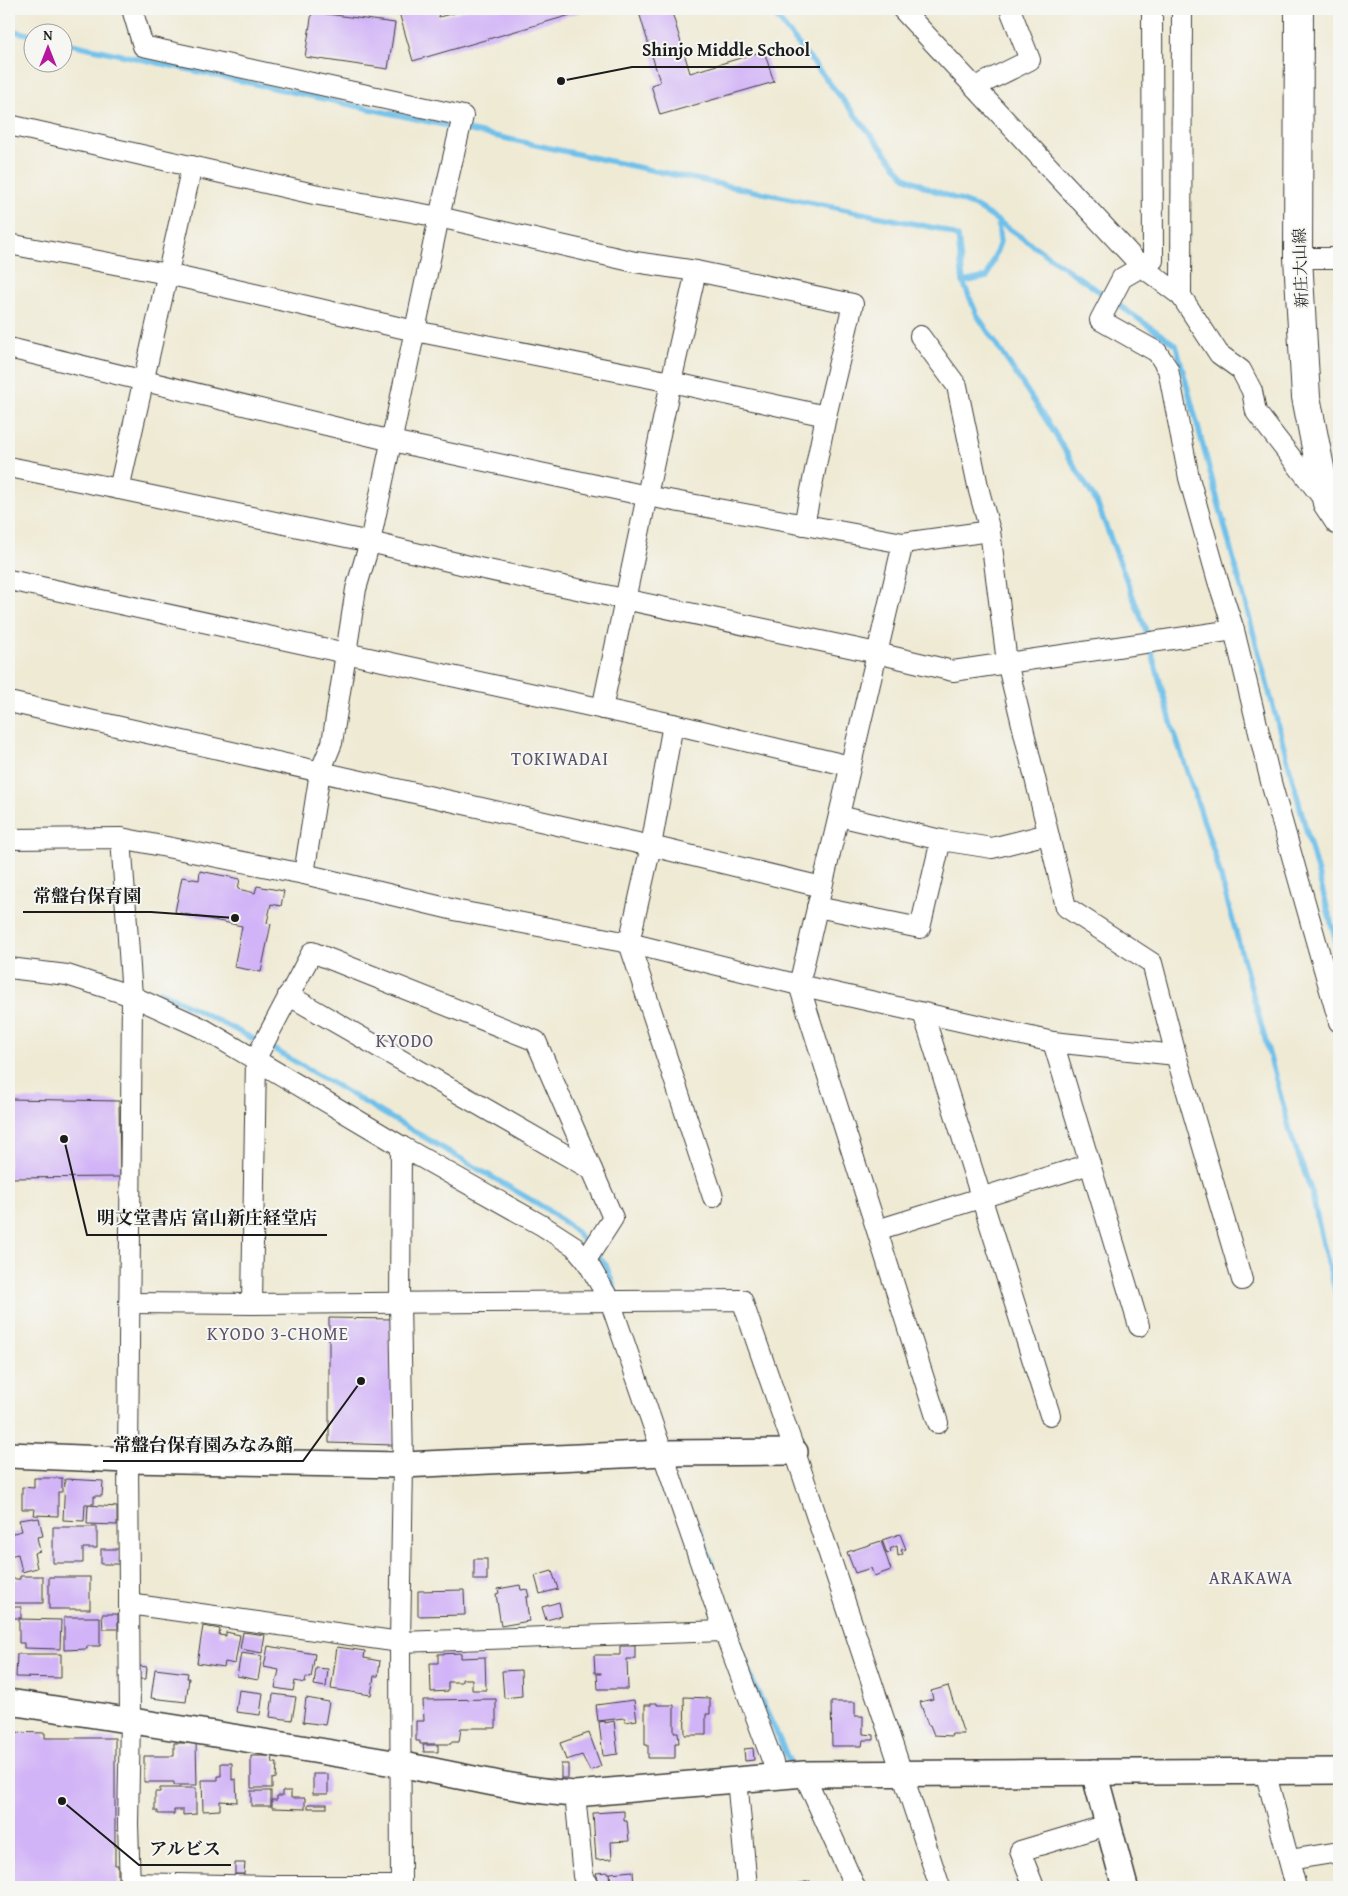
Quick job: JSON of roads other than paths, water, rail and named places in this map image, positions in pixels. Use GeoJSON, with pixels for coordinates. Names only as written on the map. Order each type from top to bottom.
{"type":"FeatureCollection","features":[{"type":"Feature","properties":{"kind":"main road","name":"新庄大山線"},"geometry":{"type":"LineString","coordinates":[[1298,9],[1298,258],[1306,397],[1333,512]]}},
{"type":"Feature","properties":{"kind":"street"},"geometry":{"type":"LineString","coordinates":[[132,9],[143,46],[463,116],[439,217],[370,542],[356,589],[332,744],[320,772],[304,874]]}},
{"type":"Feature","properties":{"kind":"street"},"geometry":{"type":"LineString","coordinates":[[902,9],[1141,266],[1181,296],[1219,354],[1241,370],[1252,391],[1256,412],[1333,512]]}},
{"type":"Feature","properties":{"kind":"street"},"geometry":{"type":"LineString","coordinates":[[975,87],[1030,60],[1010,9]]}},
{"type":"Feature","properties":{"kind":"street"},"geometry":{"type":"LineString","coordinates":[[1152,9],[1153,260],[1122,278],[1100,320],[1158,352],[1168,369],[1190,478],[1218,581],[1234,630],[1272,786],[1339,1022]]}},
{"type":"Feature","properties":{"kind":"street"},"geometry":{"type":"LineString","coordinates":[[1181,296],[1182,9]]}},
{"type":"Feature","properties":{"kind":"street"},"geometry":{"type":"LineString","coordinates":[[9,125],[314,194],[439,217],[635,262],[696,271],[853,304],[826,416],[804,525]]}},
{"type":"Feature","properties":{"kind":"street"},"geometry":{"type":"LineString","coordinates":[[119,489],[192,166]]}},
{"type":"Feature","properties":{"kind":"street"},"geometry":{"type":"LineString","coordinates":[[9,244],[168,274],[415,331],[670,382],[826,416]]}},
{"type":"Feature","properties":{"kind":"street"},"geometry":{"type":"LineString","coordinates":[[1298,258],[1339,258]]}},
{"type":"Feature","properties":{"kind":"street"},"geometry":{"type":"LineString","coordinates":[[602,709],[670,382],[696,271]]}},
{"type":"Feature","properties":{"kind":"street"},"geometry":{"type":"LineString","coordinates":[[920,336],[957,386],[978,491],[990,532],[1007,662],[1066,907],[1152,963],[1176,1055],[1242,1280]]}},
{"type":"Feature","properties":{"kind":"street"},"geometry":{"type":"LineString","coordinates":[[9,348],[392,441],[647,496],[903,542],[990,532]]}},
{"type":"Feature","properties":{"kind":"street"},"geometry":{"type":"LineString","coordinates":[[9,468],[119,489],[370,542],[465,565],[624,598],[953,671],[1234,630]]}},
{"type":"Feature","properties":{"kind":"street"},"geometry":{"type":"LineString","coordinates":[[903,542],[799,985],[938,1422]]}},
{"type":"Feature","properties":{"kind":"street"},"geometry":{"type":"LineString","coordinates":[[9,580],[673,724],[850,766]]}},
{"type":"Feature","properties":{"kind":"street"},"geometry":{"type":"LineString","coordinates":[[9,702],[651,846],[822,887]]}},
{"type":"Feature","properties":{"kind":"street"},"geometry":{"type":"LineString","coordinates":[[673,724],[651,846],[629,943],[713,1197]]}},
{"type":"Feature","properties":{"kind":"street"},"geometry":{"type":"LineString","coordinates":[[839,816],[941,840],[992,848],[1048,834]]}},
{"type":"Feature","properties":{"kind":"street"},"geometry":{"type":"LineString","coordinates":[[9,839],[121,838],[304,874],[459,911],[629,943],[923,1014],[1053,1042],[1176,1055]]}},
{"type":"Feature","properties":{"kind":"street"},"geometry":{"type":"LineString","coordinates":[[121,838],[132,996],[128,1460],[130,1720],[128,1824],[130,1885],[401,1886],[400,1642],[403,1465],[400,1302],[401,1146]]}},
{"type":"Feature","properties":{"kind":"street"},"geometry":{"type":"LineString","coordinates":[[817,907],[920,928],[941,840]]}},
{"type":"Feature","properties":{"kind":"street"},"geometry":{"type":"LineString","coordinates":[[252,1304],[256,1058],[312,952],[536,1041],[614,1218],[586,1260]]}},
{"type":"Feature","properties":{"kind":"street"},"geometry":{"type":"LineString","coordinates":[[9,968],[67,975],[132,996],[202,1028],[256,1058],[401,1146],[543,1226],[574,1246],[586,1260],[610,1302],[664,1453],[724,1631],[778,1776]]}},
{"type":"Feature","properties":{"kind":"street"},"geometry":{"type":"LineString","coordinates":[[288,995],[592,1170]]}},
{"type":"Feature","properties":{"kind":"street"},"geometry":{"type":"LineString","coordinates":[[923,1014],[1050,1415]]}},
{"type":"Feature","properties":{"kind":"street"},"geometry":{"type":"LineString","coordinates":[[1053,1042],[1139,1326]]}},
{"type":"Feature","properties":{"kind":"street"},"geometry":{"type":"LineString","coordinates":[[877,1230],[1090,1164]]}},
{"type":"Feature","properties":{"kind":"street"},"geometry":{"type":"LineString","coordinates":[[129,1303],[252,1304],[742,1300],[795,1452],[940,1887]]}},
{"type":"Feature","properties":{"kind":"street"},"geometry":{"type":"LineString","coordinates":[[9,1455],[128,1460],[403,1465],[664,1453],[795,1452]]}},
{"type":"Feature","properties":{"kind":"street"},"geometry":{"type":"LineString","coordinates":[[129,1604],[400,1642],[724,1631]]}},
{"type":"Feature","properties":{"kind":"street"},"geometry":{"type":"LineString","coordinates":[[9,1702],[402,1765],[543,1792],[575,1794],[804,1774],[1339,1771]]}},
{"type":"Feature","properties":{"kind":"street"},"geometry":{"type":"LineString","coordinates":[[1265,1771],[1296,1887]]}},
{"type":"Feature","properties":{"kind":"street"},"geometry":{"type":"LineString","coordinates":[[1094,1772],[1125,1887]]}},
{"type":"Feature","properties":{"kind":"street"},"geometry":{"type":"LineString","coordinates":[[804,1774],[855,1887]]}},
{"type":"Feature","properties":{"kind":"street"},"geometry":{"type":"LineString","coordinates":[[737,1779],[747,1887]]}},
{"type":"Feature","properties":{"kind":"street"},"geometry":{"type":"LineString","coordinates":[[575,1794],[583,1876],[590,1887]]}},
{"type":"Feature","properties":{"kind":"street"},"geometry":{"type":"LineString","coordinates":[[1034,1887],[1020,1851],[1107,1825]]}},
{"type":"Feature","properties":{"kind":"street"},"geometry":{"type":"LineString","coordinates":[[1289,1860],[1339,1852]]}},
{"type":"Feature","properties":{"kind":"waterway"},"geometry":{"type":"LineString","coordinates":[[770,9],[905,177],[930,189],[975,206],[998,221],[1000,242],[987,277],[963,282]]}},
{"type":"Feature","properties":{"kind":"waterway"},"geometry":{"type":"LineString","coordinates":[[9,30],[22,33]]}},
{"type":"Feature","properties":{"kind":"waterway"},"geometry":{"type":"LineString","coordinates":[[72,44],[660,172],[940,229],[958,237],[963,282],[977,315],[1049,424],[1097,503],[1145,628],[1173,729],[1214,852],[1292,1138],[1311,1190],[1339,1304]]}},
{"type":"Feature","properties":{"kind":"waterway"},"geometry":{"type":"LineString","coordinates":[[998,221],[1176,345],[1339,952]]}},
{"type":"Feature","properties":{"kind":"waterway"},"geometry":{"type":"LineString","coordinates":[[160,991],[277,1051],[545,1208],[573,1229],[606,1265],[616,1293]]}},
{"type":"Feature","properties":{"kind":"waterway"},"geometry":{"type":"LineString","coordinates":[[699,1528],[753,1682],[793,1769]]}},
{"type":"Feature","properties":{"kind":"place","name":"Shinjo Middle School"},"geometry":{"type":"Point","coordinates":[561,81]}},
{"type":"Feature","properties":{"kind":"place","name":"常盤台保育園"},"geometry":{"type":"Point","coordinates":[235,918]}},
{"type":"Feature","properties":{"kind":"place","name":"明文堂書店 富山新庄経堂店"},"geometry":{"type":"Point","coordinates":[64,1139]}},
{"type":"Feature","properties":{"kind":"place","name":"常盤台保育園みなみ館"},"geometry":{"type":"Point","coordinates":[361,1381]}},
{"type":"Feature","properties":{"kind":"place","name":"アルビス"},"geometry":{"type":"Point","coordinates":[62,1801]}},
{"type":"Feature","properties":{"kind":"district","name":"TOKIWADAI"},"geometry":{"type":"Point","coordinates":[560,759]}},
{"type":"Feature","properties":{"kind":"district","name":"KYODO"},"geometry":{"type":"Point","coordinates":[405,1041]}},
{"type":"Feature","properties":{"kind":"district","name":"KYODO 3-CHOME"},"geometry":{"type":"Point","coordinates":[278,1334]}},
{"type":"Feature","properties":{"kind":"district","name":"ARAKAWA"},"geometry":{"type":"Point","coordinates":[1251,1578]}}]}
